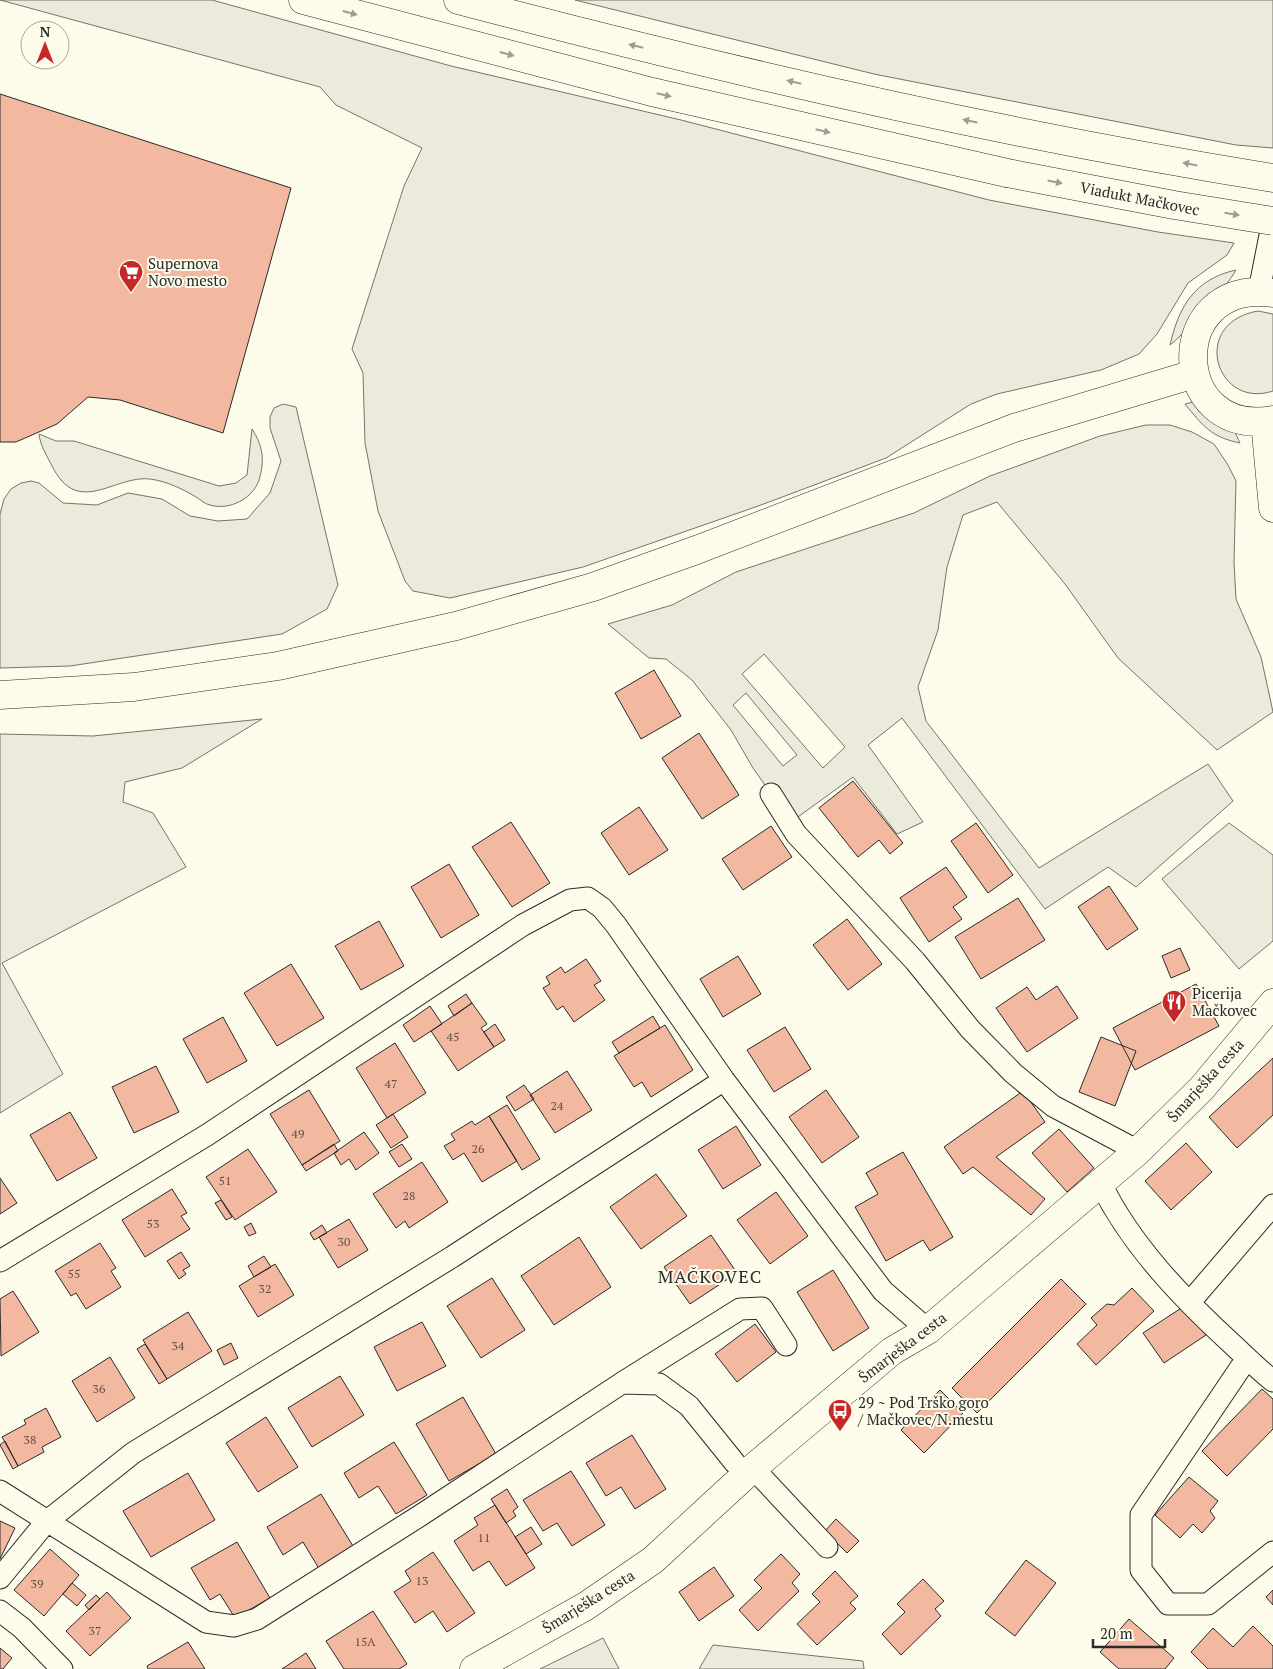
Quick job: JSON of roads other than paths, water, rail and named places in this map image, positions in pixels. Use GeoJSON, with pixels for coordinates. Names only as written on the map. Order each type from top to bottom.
{"type":"FeatureCollection","features":[{"type":"Feature","properties":{"kind":"main road","name":"Viadukt Mačkovec"},"geometry":{"type":"LineString","coordinates":[[303,0],[652,92],[1007,172],[1174,205],[1273,221]]}},
{"type":"Feature","properties":{"kind":"main road"},"geometry":{"type":"LineString","coordinates":[[458,0],[601,38],[854,96],[1018,131],[1273,178]]}},
{"type":"Feature","properties":{"kind":"main road"},"geometry":{"type":"LineString","coordinates":[[1266,292],[1243,292],[1223,300],[1207,314],[1196,332],[1191,352],[1194,374],[1200,390],[1212,405],[1228,416],[1245,422],[1269,421],[1273,508]]}},
{"type":"Feature","properties":{"kind":"main road"},"geometry":{"type":"LineString","coordinates":[[0,695],[134,687],[278,666],[456,626],[593,587],[699,549],[1014,428],[1194,374]]}},
{"type":"Feature","properties":{"kind":"main road","name":"Šmarješka cesta"},"geometry":{"type":"LineString","coordinates":[[474,1669],[586,1606],[653,1560],[744,1466],[892,1351],[928,1330],[1138,1151],[1202,1088],[1273,1003]]}},
{"type":"Feature","properties":{"kind":"street"},"geometry":{"type":"LineString","coordinates":[[1266,292],[1273,221]]}},
{"type":"Feature","properties":{"kind":"street"},"geometry":{"type":"LineString","coordinates":[[771,794],[796,834],[915,961],[970,1029],[1013,1073],[1053,1106],[1138,1151]]}},
{"type":"Feature","properties":{"kind":"street"},"geometry":{"type":"LineString","coordinates":[[0,1261],[207,1135],[523,926],[570,900],[588,898],[602,908],[665,993],[724,1080],[883,1291],[928,1330]]}},
{"type":"Feature","properties":{"kind":"street"},"geometry":{"type":"LineString","coordinates":[[0,1578],[46,1522],[133,1453],[452,1257],[724,1080]]}},
{"type":"Feature","properties":{"kind":"street"},"geometry":{"type":"LineString","coordinates":[[1101,1184],[1119,1218],[1148,1257],[1206,1320],[1273,1381]]}},
{"type":"Feature","properties":{"kind":"street"},"geometry":{"type":"LineString","coordinates":[[1190,1302],[1273,1205]]}},
{"type":"Feature","properties":{"kind":"street"},"geometry":{"type":"LineString","coordinates":[[0,1491],[206,1622],[234,1626],[257,1619],[265,1614],[740,1309],[762,1308],[786,1345]]}},
{"type":"Feature","properties":{"kind":"street"},"geometry":{"type":"LineString","coordinates":[[1241,1367],[1141,1515],[1141,1570],[1168,1604],[1208,1604],[1273,1552]]}},
{"type":"Feature","properties":{"kind":"street"},"geometry":{"type":"LineString","coordinates":[[622,1383],[659,1384],[689,1406],[744,1466],[826,1548]]}},
{"type":"Feature","properties":{"kind":"street"},"geometry":{"type":"LineString","coordinates":[[0,1610],[22,1628],[62,1669]]}},
{"type":"Feature","properties":{"kind":"place","name":"Supernova Novo mesto"},"geometry":{"type":"Point","coordinates":[131,293]}},
{"type":"Feature","properties":{"kind":"place","name":"Picerija Mačkovec"},"geometry":{"type":"Point","coordinates":[1174,1023]}},
{"type":"Feature","properties":{"kind":"place","name":"29 ~ Pod Trško goro / Mačkovec/N.mestu"},"geometry":{"type":"Point","coordinates":[840,1432]}},
{"type":"Feature","properties":{"kind":"district","name":"MAČKOVEC"},"geometry":{"type":"Point","coordinates":[710,1276]}}]}
